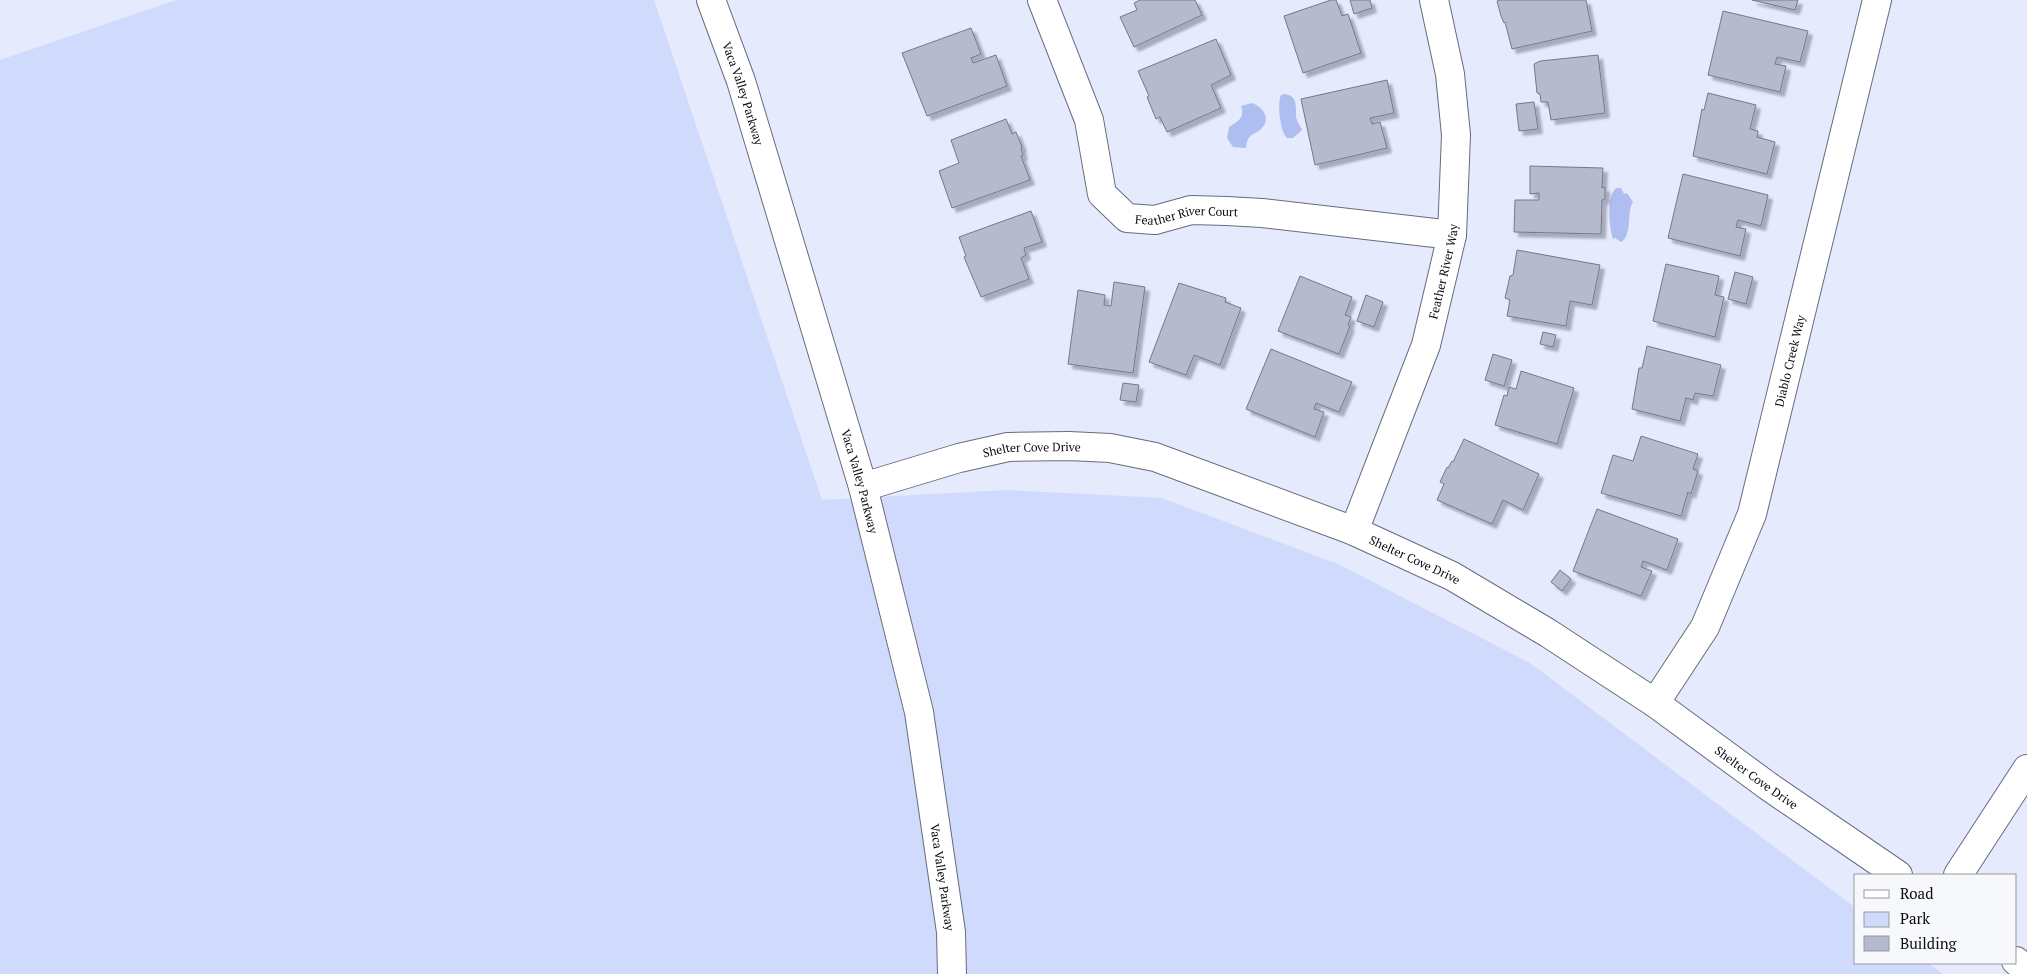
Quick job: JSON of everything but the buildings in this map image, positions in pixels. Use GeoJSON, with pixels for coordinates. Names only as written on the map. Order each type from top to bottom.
{"type":"FeatureCollection","features":[{"type":"Feature","properties":{"kind":"street","name":"Vaca Valley Parkway"},"geometry":{"type":"LineString","coordinates":[[711,0],[741,81],[863,487],[919,712],[951,932],[952,974]]}},
{"type":"Feature","properties":{"kind":"street","name":"Feather River Court"},"geometry":{"type":"LineString","coordinates":[[1042,0],[1089,120],[1102,194],[1127,218],[1155,220],[1191,210],[1227,211],[1262,213],[1452,235]]}},
{"type":"Feature","properties":{"kind":"street","name":"Feather River Way"},"geometry":{"type":"LineString","coordinates":[[1354,531],[1426,345],[1452,235],[1456,135],[1450,74],[1434,0]]}},
{"type":"Feature","properties":{"kind":"street","name":"Diablo Creek Way"},"geometry":{"type":"LineString","coordinates":[[1655,704],[1705,627],[1752,514],[1877,0]]}},
{"type":"Feature","properties":{"kind":"street","name":"Shelter Cove Drive"},"geometry":{"type":"LineString","coordinates":[[863,487],[959,458],[1008,447],[1069,446],[1110,448],[1155,456],[1354,531],[1452,576],[1548,633],[1655,704],[1768,786],[1897,874]]}},
{"type":"Feature","properties":{"kind":"street"},"geometry":{"type":"LineString","coordinates":[[1959,874],[2027,769]]}},
{"type":"Feature","properties":{"kind":"street"},"geometry":{"type":"LineString","coordinates":[[2017,962],[2027,970]]}},
{"type":"Feature","properties":{"kind":"green space"},"geometry":{"type":"Polygon","coordinates":[[[176,0],[654,0],[822,500],[1007,490],[1162,498],[1338,564],[1530,663],[1854,906],[1854,964],[1929,964],[1943,974],[0,974],[0,60],[176,0]]]}},
{"type":"Feature","properties":{"kind":"shaded area"},"geometry":{"type":"Polygon","coordinates":[[[1284,94],[1294,98],[1297,119],[1302,130],[1293,138],[1287,138],[1281,124],[1279,104],[1281,95],[1284,94]]]}},
{"type":"Feature","properties":{"kind":"shaded area"},"geometry":{"type":"Polygon","coordinates":[[[1252,103],[1264,113],[1266,117],[1265,124],[1250,136],[1246,148],[1233,147],[1227,138],[1229,127],[1241,117],[1241,106],[1252,103]]]}},
{"type":"Feature","properties":{"kind":"shaded area"},"geometry":{"type":"Polygon","coordinates":[[[1616,188],[1621,188],[1624,194],[1627,193],[1633,202],[1627,234],[1621,242],[1615,238],[1613,239],[1610,227],[1611,198],[1616,188]]]}}]}
